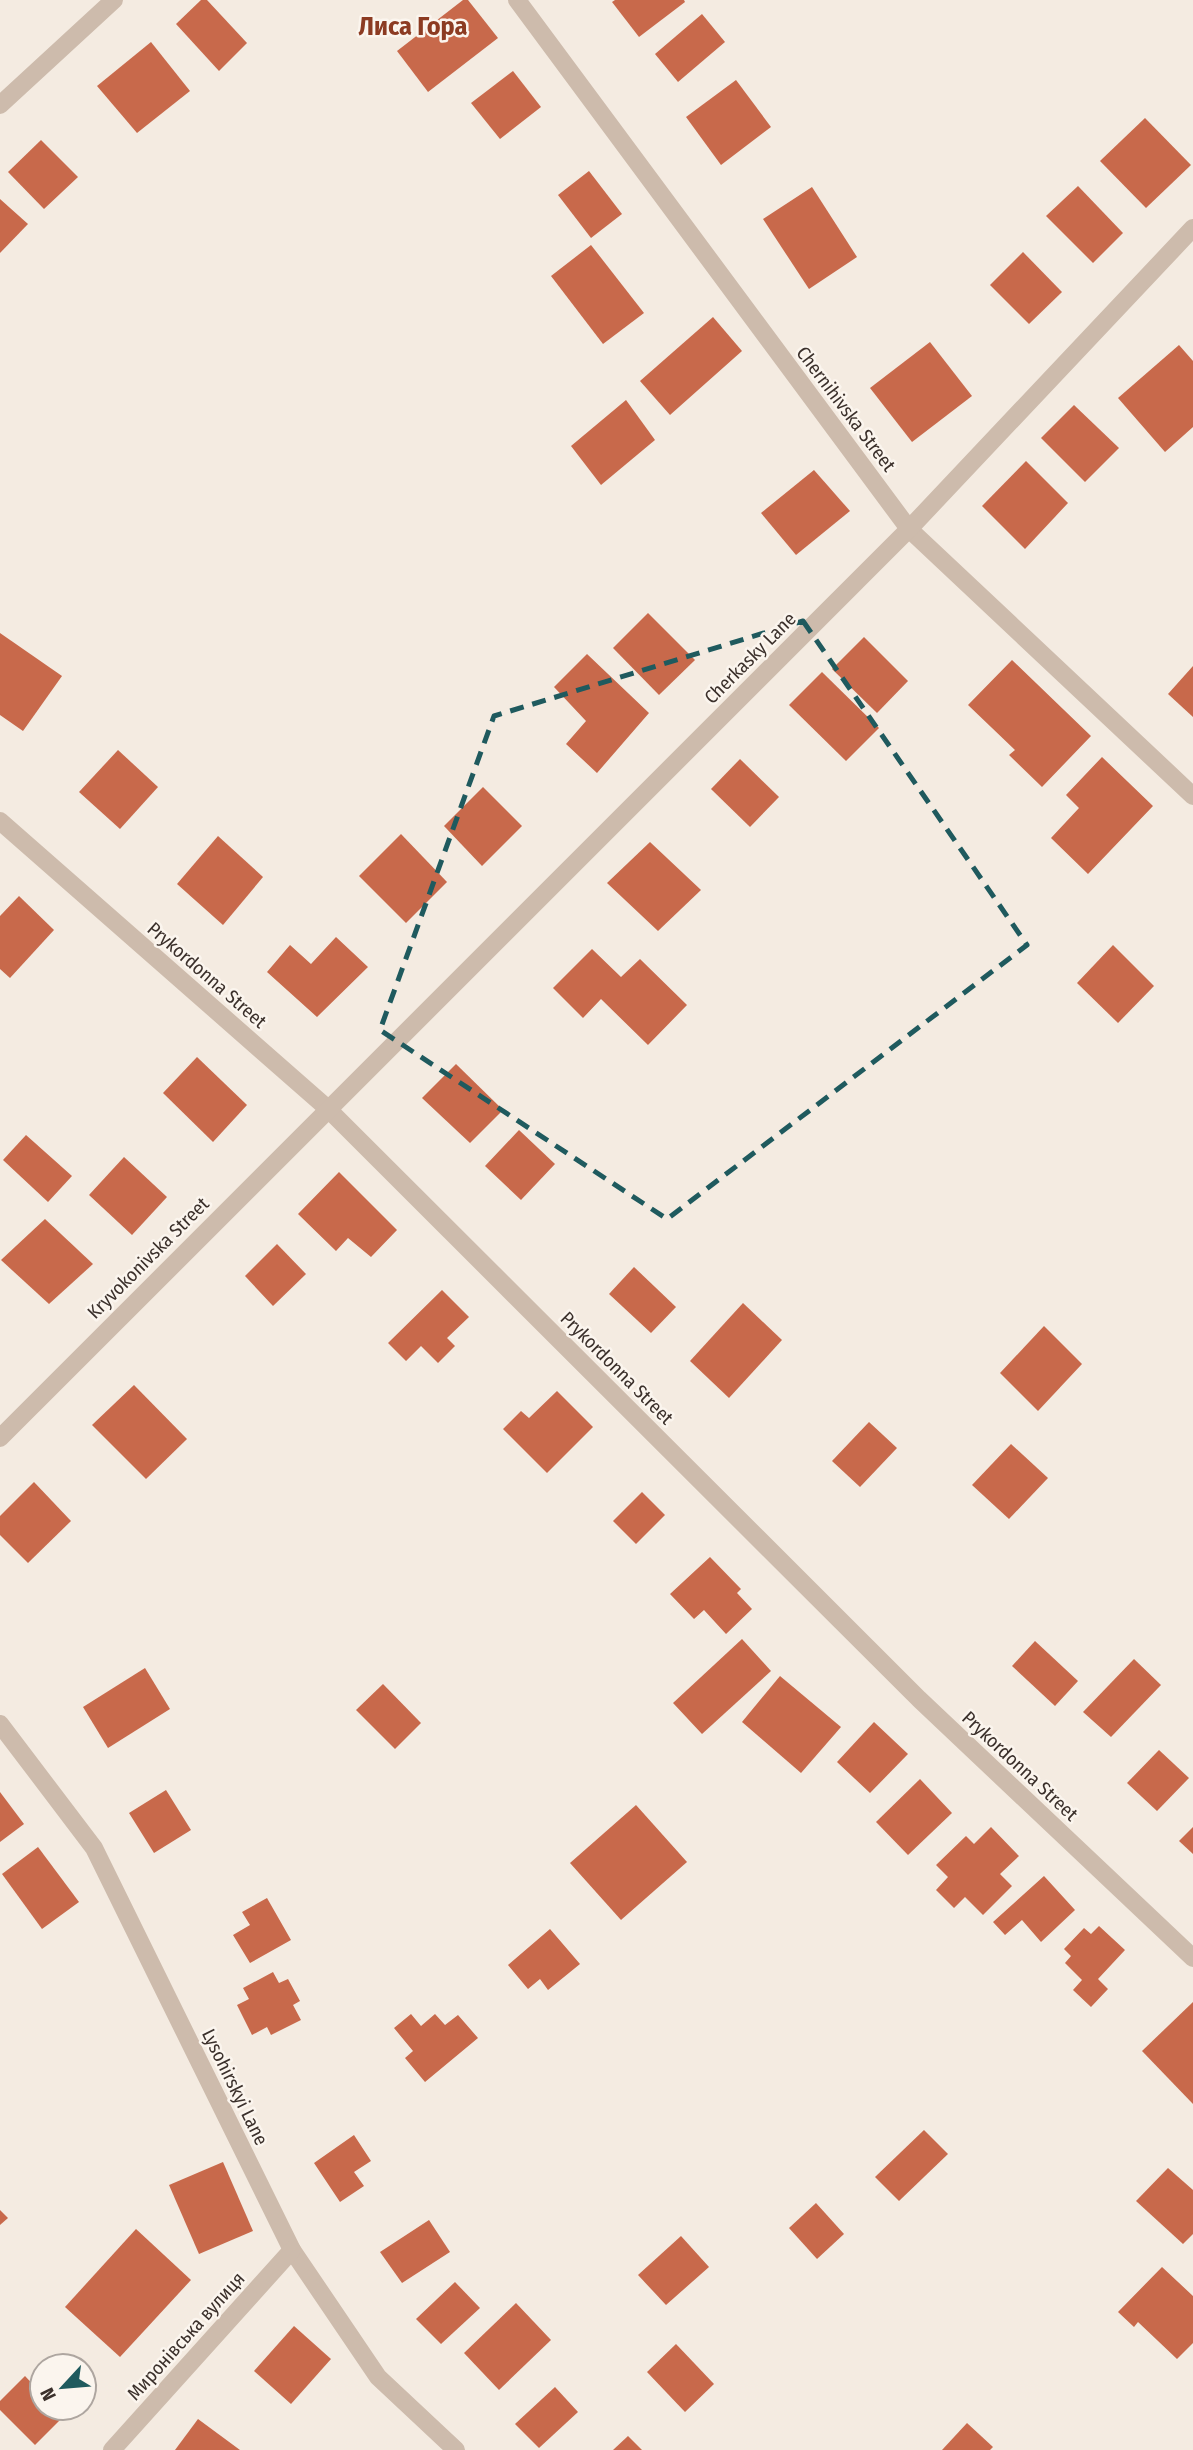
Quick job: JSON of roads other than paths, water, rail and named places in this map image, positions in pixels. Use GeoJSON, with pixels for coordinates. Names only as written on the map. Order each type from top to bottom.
{"type":"FeatureCollection","features":[{"type":"Feature","properties":{"kind":"street"},"geometry":{"type":"LineString","coordinates":[[0,105],[114,0]]}},
{"type":"Feature","properties":{"kind":"street","name":"Chernihivska Street"},"geometry":{"type":"LineString","coordinates":[[516,0],[909,529],[1193,796]]}},
{"type":"Feature","properties":{"kind":"street","name":"Cherkasky Lane"},"geometry":{"type":"LineString","coordinates":[[327,1108],[909,529],[1193,228]]}},
{"type":"Feature","properties":{"kind":"street","name":"Prykordonna Street"},"geometry":{"type":"LineString","coordinates":[[0,821],[327,1108],[919,1699],[1193,1958]]}},
{"type":"Feature","properties":{"kind":"street","name":"Kryvokonivska Street"},"geometry":{"type":"LineString","coordinates":[[0,1438],[327,1108]]}},
{"type":"Feature","properties":{"kind":"street","name":"Lysohirskyi Lane"},"geometry":{"type":"LineString","coordinates":[[0,1724],[94,1848],[292,2250],[378,2377],[456,2450]]}},
{"type":"Feature","properties":{"kind":"street","name":"Миронівська вулиця"},"geometry":{"type":"LineString","coordinates":[[112,2450],[292,2250]]}},
{"type":"Feature","properties":{"kind":"district","name":"Лиса Гора"},"geometry":{"type":"Point","coordinates":[413,26]}}]}
